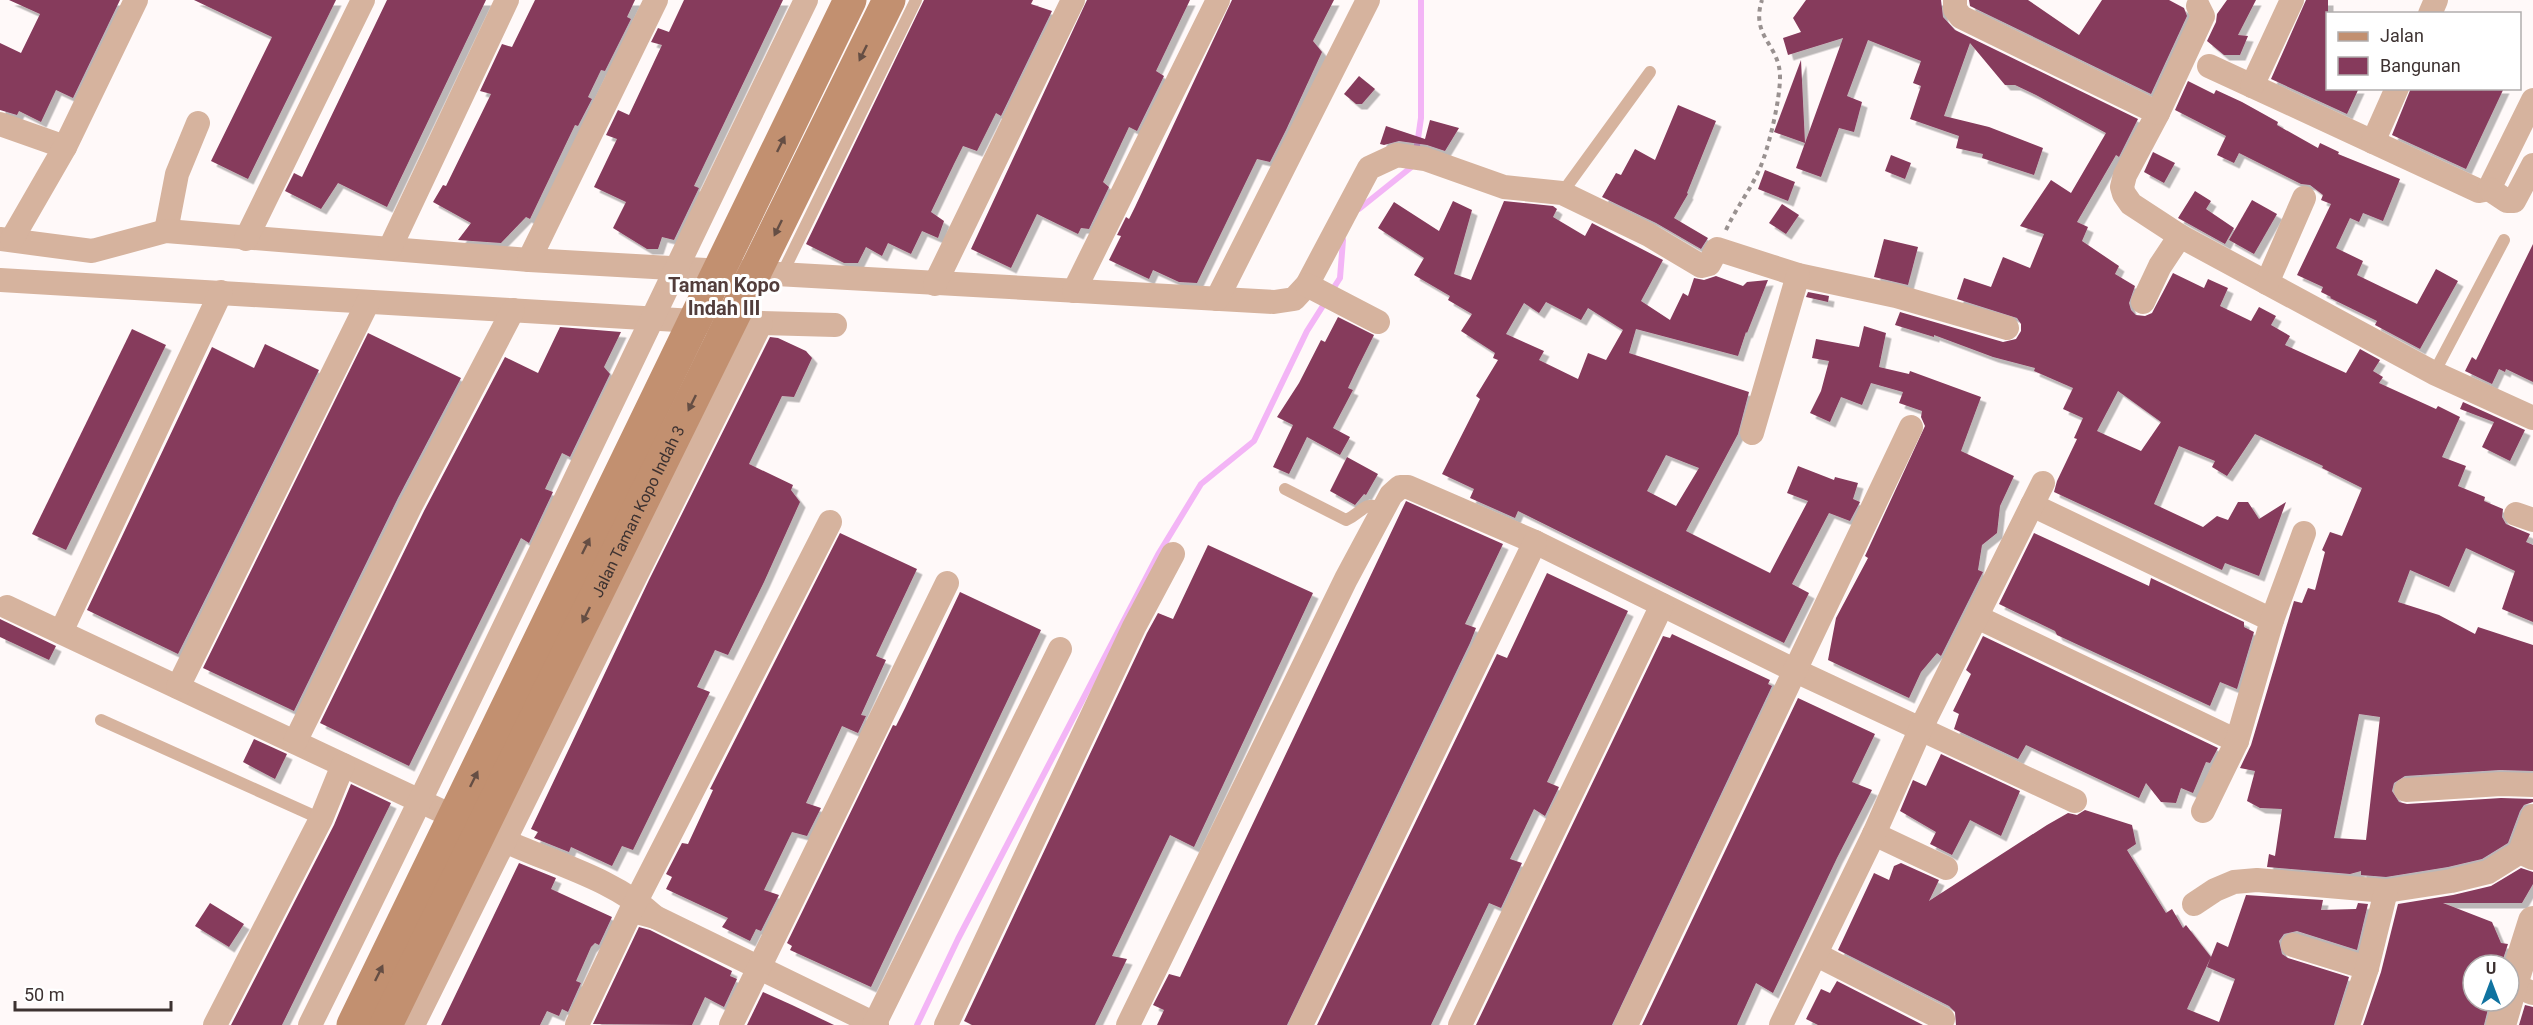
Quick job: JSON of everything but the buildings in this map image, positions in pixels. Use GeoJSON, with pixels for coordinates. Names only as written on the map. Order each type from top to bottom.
{"type":"FeatureCollection","features":[{"type":"Feature","properties":{"kind":"main road","name":"Jalan Taman Kopo Indah 3"},"geometry":{"type":"LineString","coordinates":[[353,1025],[492,834],[694,321],[850,0]]}},
{"type":"Feature","properties":{"kind":"main road","name":"Jalan Taman Kopo Indah 3"},"geometry":{"type":"LineString","coordinates":[[386,1025],[492,834],[747,322],[889,0]]}},
{"type":"Feature","properties":{"kind":"street"},"geometry":{"type":"LineString","coordinates":[[136,0],[65,147],[6,239],[92,251],[166,231],[529,260],[1274,302],[1294,299],[1313,287],[1369,168],[1397,155],[1418,157],[1504,187],[1562,192],[1649,235],[1701,266],[1709,264],[1718,249],[1798,275],[1896,296],[2007,328]]}},
{"type":"Feature","properties":{"kind":"street"},"geometry":{"type":"LineString","coordinates":[[246,239],[363,0]]}},
{"type":"Feature","properties":{"kind":"street"},"geometry":{"type":"LineString","coordinates":[[390,248],[507,0]]}},
{"type":"Feature","properties":{"kind":"street"},"geometry":{"type":"LineString","coordinates":[[529,260],[656,0]]}},
{"type":"Feature","properties":{"kind":"street"},"geometry":{"type":"LineString","coordinates":[[310,1025],[421,801],[675,269],[807,0]]}},
{"type":"Feature","properties":{"kind":"street"},"geometry":{"type":"LineString","coordinates":[[934,284],[1073,0]]}},
{"type":"Feature","properties":{"kind":"street"},"geometry":{"type":"LineString","coordinates":[[1074,291],[1218,0]]}},
{"type":"Feature","properties":{"kind":"street"},"geometry":{"type":"LineString","coordinates":[[1217,299],[1368,0]]}},
{"type":"Feature","properties":{"kind":"street"},"geometry":{"type":"LineString","coordinates":[[1955,0],[1955,9],[1961,17],[2158,113]]}},
{"type":"Feature","properties":{"kind":"street"},"geometry":{"type":"LineString","coordinates":[[2252,86],[2292,0]]}},
{"type":"Feature","properties":{"kind":"street"},"geometry":{"type":"LineString","coordinates":[[2192,2],[2203,16],[2126,175],[2122,187],[2131,204],[2180,236],[2434,373],[2533,418]]}},
{"type":"Feature","properties":{"kind":"street"},"geometry":{"type":"LineString","coordinates":[[2210,66],[2479,191],[2489,189],[2507,201],[2514,201],[2533,165]]}},
{"type":"Feature","properties":{"kind":"street"},"geometry":{"type":"LineString","coordinates":[[2373,142],[2396,90]]}},
{"type":"Feature","properties":{"kind":"street"},"geometry":{"type":"LineString","coordinates":[[2489,189],[2533,100]]}},
{"type":"Feature","properties":{"kind":"street"},"geometry":{"type":"LineString","coordinates":[[166,231],[177,174],[198,123]]}},
{"type":"Feature","properties":{"kind":"street"},"geometry":{"type":"LineString","coordinates":[[0,124],[65,147]]}},
{"type":"Feature","properties":{"kind":"street"},"geometry":{"type":"LineString","coordinates":[[2267,283],[2304,198]]}},
{"type":"Feature","properties":{"kind":"street"},"geometry":{"type":"LineString","coordinates":[[2143,302],[2160,266],[2180,236]]}},
{"type":"Feature","properties":{"kind":"street"},"geometry":{"type":"LineString","coordinates":[[86,284],[92,251]]}},
{"type":"Feature","properties":{"kind":"street"},"geometry":{"type":"LineString","coordinates":[[1752,433],[1798,275]]}},
{"type":"Feature","properties":{"kind":"street"},"geometry":{"type":"LineString","coordinates":[[0,280],[651,319],[835,325]]}},
{"type":"Feature","properties":{"kind":"street"},"geometry":{"type":"LineString","coordinates":[[1313,287],[1378,322]]}},
{"type":"Feature","properties":{"kind":"street"},"geometry":{"type":"LineString","coordinates":[[61,632],[220,292]]}},
{"type":"Feature","properties":{"kind":"street"},"geometry":{"type":"LineString","coordinates":[[178,687],[368,302]]}},
{"type":"Feature","properties":{"kind":"street"},"geometry":{"type":"LineString","coordinates":[[295,742],[411,505],[513,310]]}},
{"type":"Feature","properties":{"kind":"street"},"geometry":{"type":"LineString","coordinates":[[1626,1025],[1911,427]]}},
{"type":"Feature","properties":{"kind":"street"},"geometry":{"type":"LineString","coordinates":[[1781,1025],[1817,955],[1921,728],[2043,483]]}},
{"type":"Feature","properties":{"kind":"street"},"geometry":{"type":"LineString","coordinates":[[1128,1025],[1341,590],[1394,490],[1408,487],[1535,542],[1796,671],[2075,801]]}},
{"type":"Feature","properties":{"kind":"street"},"geometry":{"type":"LineString","coordinates":[[2032,505],[2272,620]]}},
{"type":"Feature","properties":{"kind":"street"},"geometry":{"type":"LineString","coordinates":[[577,1025],[634,906],[830,522]]}},
{"type":"Feature","properties":{"kind":"street"},"geometry":{"type":"LineString","coordinates":[[2203,811],[2237,741],[2272,620],[2304,533]]}},
{"type":"Feature","properties":{"kind":"street"},"geometry":{"type":"LineString","coordinates":[[1301,1025],[1535,542]]}},
{"type":"Feature","properties":{"kind":"street"},"geometry":{"type":"LineString","coordinates":[[946,1025],[1138,619],[1173,554]]}},
{"type":"Feature","properties":{"kind":"street"},"geometry":{"type":"LineString","coordinates":[[731,1025],[947,583]]}},
{"type":"Feature","properties":{"kind":"street"},"geometry":{"type":"LineString","coordinates":[[1460,1025],[1662,605]]}},
{"type":"Feature","properties":{"kind":"street"},"geometry":{"type":"LineString","coordinates":[[7,607],[492,834],[537,862],[634,906],[875,1025],[1060,649]]}},
{"type":"Feature","properties":{"kind":"street"},"geometry":{"type":"LineString","coordinates":[[1977,617],[2237,741]]}},
{"type":"Feature","properties":{"kind":"street"},"geometry":{"type":"LineString","coordinates":[[215,1025],[321,819],[343,765]]}},
{"type":"Feature","properties":{"kind":"street"},"geometry":{"type":"LineString","coordinates":[[2406,790],[2533,785]]}},
{"type":"Feature","properties":{"kind":"street"},"geometry":{"type":"LineString","coordinates":[[2194,904],[2215,890],[2234,882],[2257,880],[2386,891],[2451,881],[2488,872],[2527,855],[2533,816]]}},
{"type":"Feature","properties":{"kind":"street"},"geometry":{"type":"LineString","coordinates":[[413,1025],[492,834]]}},
{"type":"Feature","properties":{"kind":"street"},"geometry":{"type":"LineString","coordinates":[[1874,834],[1946,868]]}},
{"type":"Feature","properties":{"kind":"street"},"geometry":{"type":"LineString","coordinates":[[2348,1025],[2367,968],[2386,891]]}},
{"type":"Feature","properties":{"kind":"street"},"geometry":{"type":"LineString","coordinates":[[2521,973],[2533,921]]}},
{"type":"Feature","properties":{"kind":"street"},"geometry":{"type":"LineString","coordinates":[[2293,945],[2367,968]]}},
{"type":"Feature","properties":{"kind":"street"},"geometry":{"type":"LineString","coordinates":[[1817,955],[1943,1019]]}},
{"type":"Feature","properties":{"kind":"lane"},"geometry":{"type":"LineString","coordinates":[[769,273],[916,0]]}},
{"type":"Feature","properties":{"kind":"lane"},"geometry":{"type":"LineString","coordinates":[[1562,192],[1650,72]]}},
{"type":"Feature","properties":{"kind":"lane"},"geometry":{"type":"LineString","coordinates":[[2434,373],[2504,240]]}},
{"type":"Feature","properties":{"kind":"lane"},"geometry":{"type":"LineString","coordinates":[[1285,489],[1346,520],[1372,504],[1384,508]]}},
{"type":"Feature","properties":{"kind":"lane"},"geometry":{"type":"LineString","coordinates":[[101,720],[321,819]]}},
{"type":"Feature","properties":{"kind":"path"},"geometry":{"type":"LineString","coordinates":[[1718,249],[1735,210],[1760,168],[1777,104],[1780,78],[1778,57],[1764,39],[1760,27],[1759,9],[1762,0]]}},
{"type":"Feature","properties":{"kind":"waterway"},"geometry":{"type":"LineString","coordinates":[[1416,152],[1421,118],[1421,0]]}},
{"type":"Feature","properties":{"kind":"waterway"},"geometry":{"type":"LineString","coordinates":[[1359,209],[1414,165]]}},
{"type":"Feature","properties":{"kind":"waterway"},"geometry":{"type":"LineString","coordinates":[[1331,292],[1340,278],[1343,240]]}},
{"type":"Feature","properties":{"kind":"waterway"},"geometry":{"type":"LineString","coordinates":[[917,1025],[958,939],[1159,553],[1201,484],[1254,441],[1307,331],[1326,301]]}},
{"type":"Feature","properties":{"kind":"district","name":"Taman Kopo Indah III"},"geometry":{"type":"Point","coordinates":[724,296]}}]}
